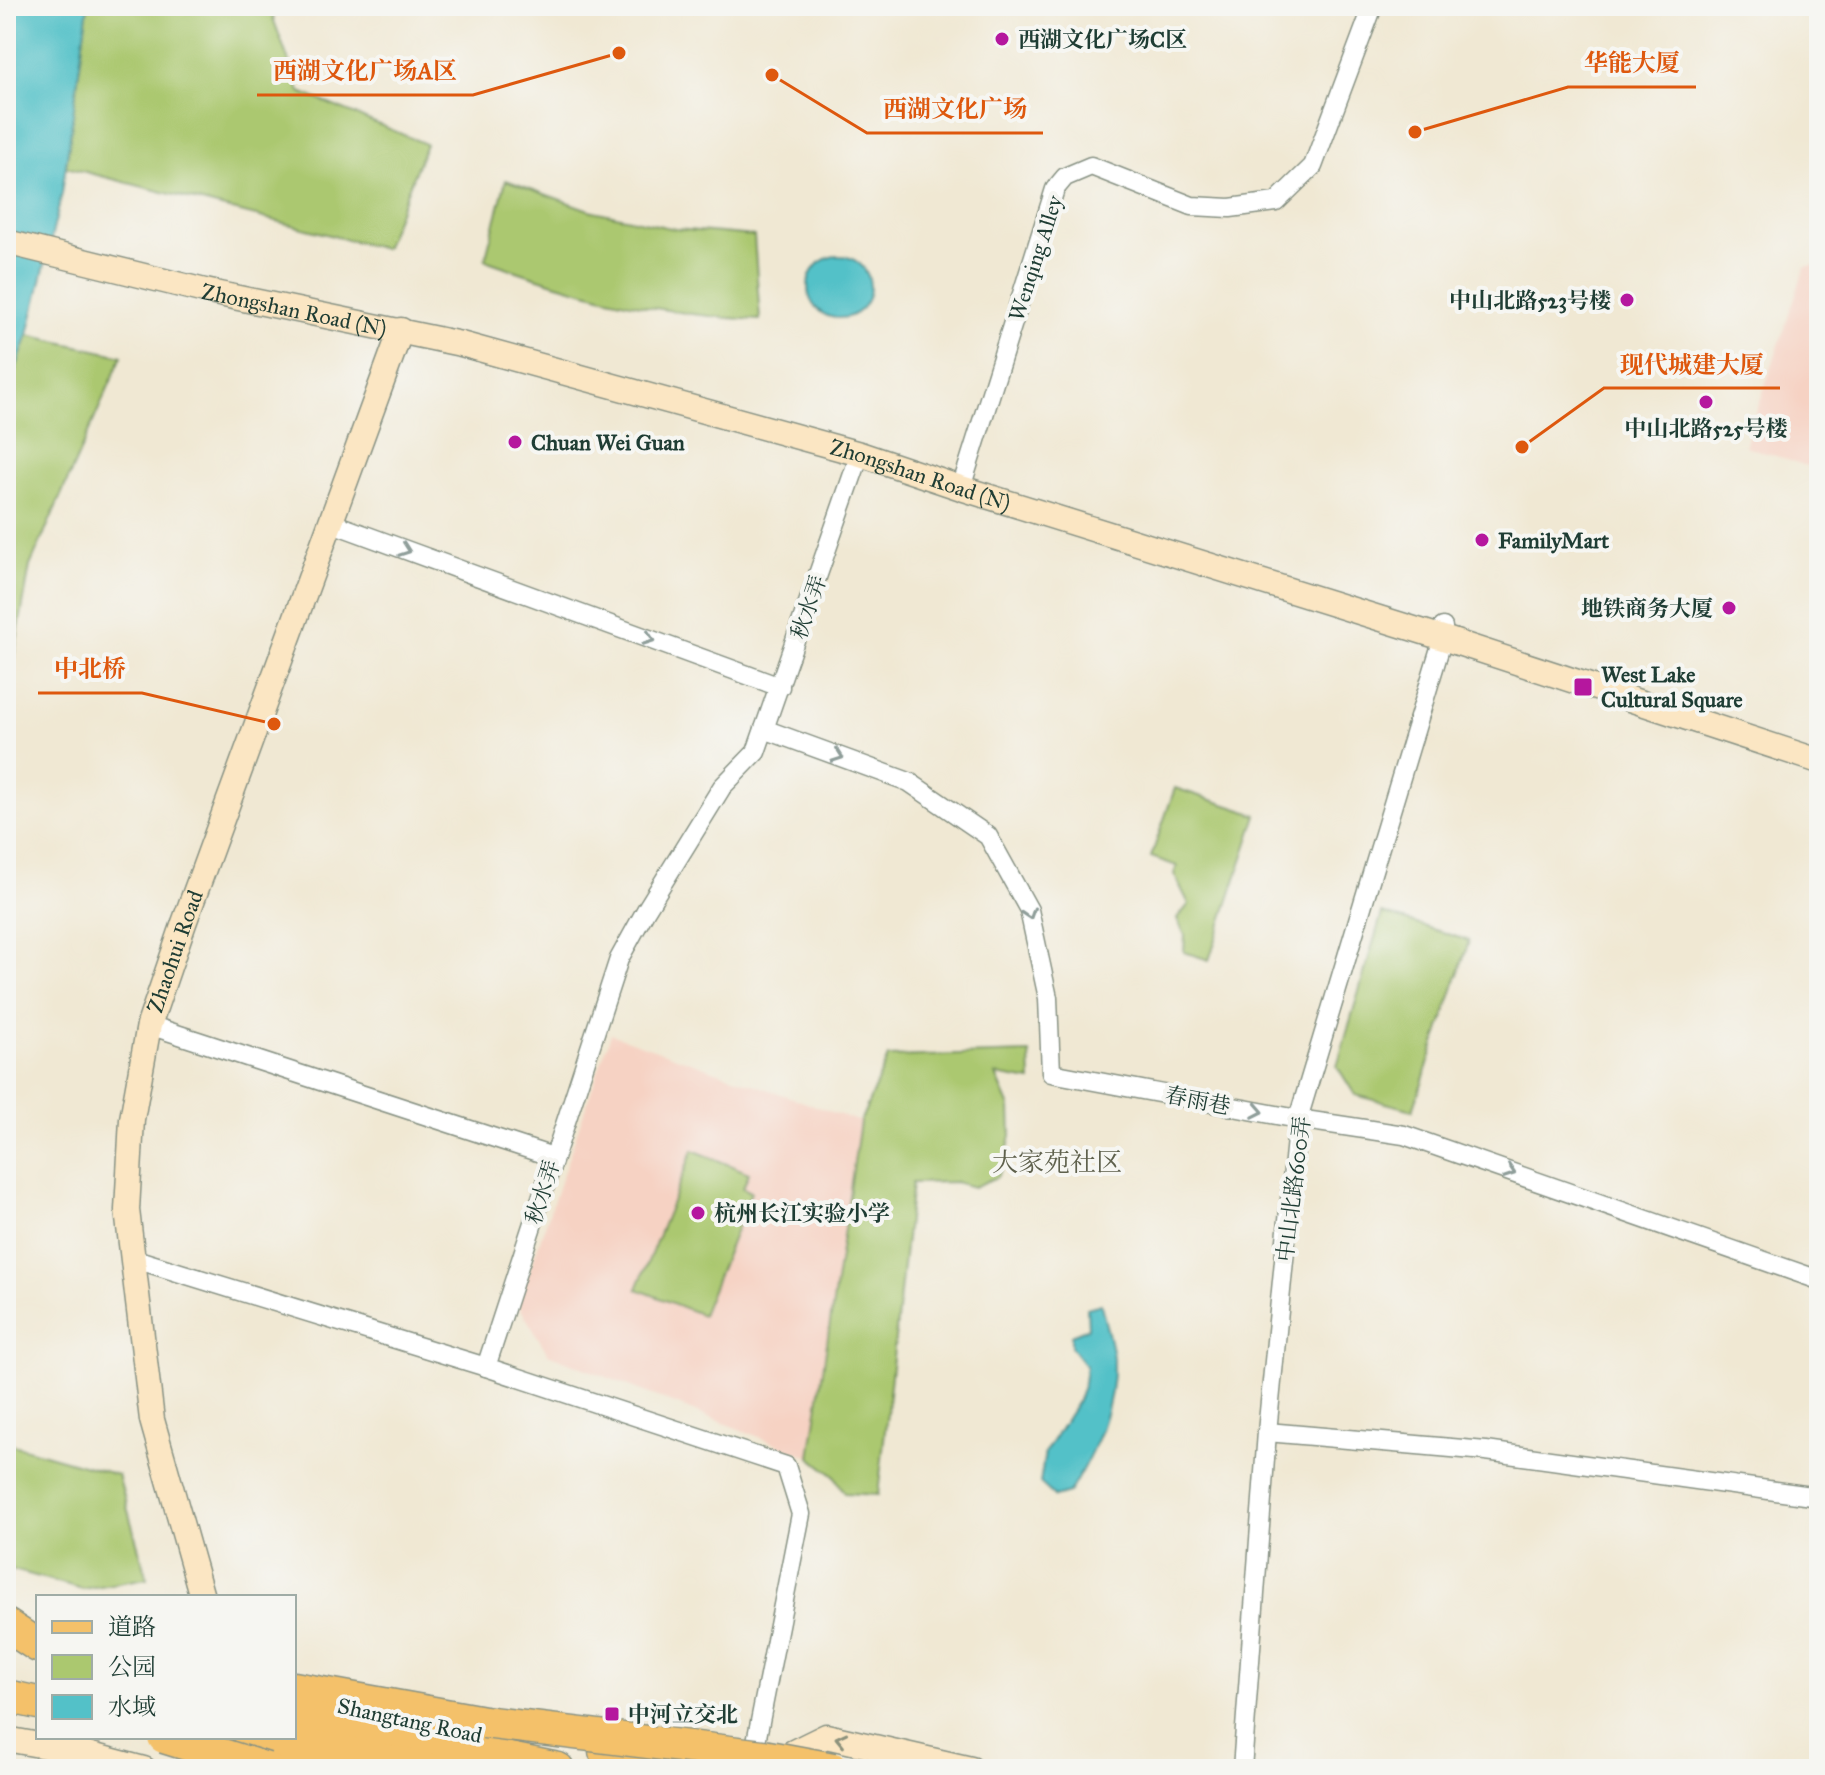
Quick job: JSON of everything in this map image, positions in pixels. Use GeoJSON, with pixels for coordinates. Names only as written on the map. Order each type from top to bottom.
{"type":"FeatureCollection","features":[{"type":"Feature","properties":{"kind":"highway"},"geometry":{"type":"LineString","coordinates":[[6,1623],[36,1630]]}},
{"type":"Feature","properties":{"kind":"highway"},"geometry":{"type":"LineString","coordinates":[[6,1623],[36,1645]]}},
{"type":"Feature","properties":{"kind":"highway"},"geometry":{"type":"LineString","coordinates":[[6,1647],[36,1656]]}},
{"type":"Feature","properties":{"kind":"highway"},"geometry":{"type":"LineString","coordinates":[[296,1689],[484,1722],[763,1756],[833,1769]]}},
{"type":"Feature","properties":{"kind":"highway"},"geometry":{"type":"LineString","coordinates":[[6,1696],[36,1703]]}},
{"type":"Feature","properties":{"kind":"highway"},"geometry":{"type":"LineString","coordinates":[[296,1715],[558,1769]]}},
{"type":"Feature","properties":{"kind":"highway"},"geometry":{"type":"LineString","coordinates":[[170,1739],[267,1769]]}},
{"type":"Feature","properties":{"kind":"highway"},"geometry":{"type":"LineString","coordinates":[[242,1748],[299,1743],[428,1769]]}},
{"type":"Feature","properties":{"kind":"main road","name":"Zhongshan Road (N)"},"geometry":{"type":"LineString","coordinates":[[6,242],[205,291],[461,344],[860,454],[961,488],[1443,633],[1819,761]]}},
{"type":"Feature","properties":{"kind":"main road","name":"Zhaohui Road"},"geometry":{"type":"LineString","coordinates":[[201,1595],[152,1420],[127,1210],[132,1119],[149,1025],[401,330]]}},
{"type":"Feature","properties":{"kind":"main road","name":"Shangtang Road"},"geometry":{"type":"LineString","coordinates":[[296,1690],[344,1708],[510,1741],[717,1769]]}},
{"type":"Feature","properties":{"kind":"main road"},"geometry":{"type":"LineString","coordinates":[[760,1769],[826,1736],[971,1769]]}},
{"type":"Feature","properties":{"kind":"main road"},"geometry":{"type":"LineString","coordinates":[[6,1739],[84,1753],[144,1769]]}},
{"type":"Feature","properties":{"kind":"main road"},"geometry":{"type":"LineString","coordinates":[[242,1748],[330,1769]]}},
{"type":"Feature","properties":{"kind":"street","name":"Wenqing Alley"},"geometry":{"type":"LineString","coordinates":[[961,488],[1055,189],[1065,177],[1091,166],[1192,206],[1230,208],[1276,202],[1313,166],[1373,6]]}},
{"type":"Feature","properties":{"kind":"street","name":"秋水弄"},"geometry":{"type":"LineString","coordinates":[[486,1367],[619,959],[722,787],[756,752],[860,454]]}},
{"type":"Feature","properties":{"kind":"street"},"geometry":{"type":"LineString","coordinates":[[332,523],[780,687]]}},
{"type":"Feature","properties":{"kind":"street","name":"中山北路600弄"},"geometry":{"type":"LineString","coordinates":[[1242,1769],[1267,1432],[1298,1119],[1443,633]]}},
{"type":"Feature","properties":{"kind":"street","name":"春雨巷"},"geometry":{"type":"LineString","coordinates":[[764,729],[909,782],[988,836],[1029,910],[1048,998],[1051,1073],[1298,1119],[1404,1135],[1819,1280]]}},
{"type":"Feature","properties":{"kind":"street"},"geometry":{"type":"LineString","coordinates":[[149,1025],[553,1157]]}},
{"type":"Feature","properties":{"kind":"street"},"geometry":{"type":"LineString","coordinates":[[135,1259],[486,1367],[786,1466],[801,1514],[751,1769]]}},
{"type":"Feature","properties":{"kind":"street"},"geometry":{"type":"LineString","coordinates":[[1267,1432],[1486,1451],[1819,1497]]}},
{"type":"Feature","properties":{"kind":"shaded area"},"geometry":{"type":"Polygon","coordinates":[[[1819,264],[1819,470],[1745,446],[1805,267],[1819,264]]]}},
{"type":"Feature","properties":{"kind":"shaded area","name":"杭州长江实验小学"},"geometry":{"type":"Polygon","coordinates":[[[611,1034],[860,1122],[810,1457],[548,1354],[518,1304],[611,1034]]]}},
{"type":"Feature","properties":{"kind":"green space"},"geometry":{"type":"Polygon","coordinates":[[[88,6],[276,6],[273,18],[300,92],[426,144],[384,249],[66,167],[88,6]]]}},
{"type":"Feature","properties":{"kind":"green space"},"geometry":{"type":"Polygon","coordinates":[[[506,180],[589,210],[675,229],[754,236],[760,320],[688,314],[620,301],[485,260],[506,180]]]}},
{"type":"Feature","properties":{"kind":"green space"},"geometry":{"type":"Polygon","coordinates":[[[28,335],[122,356],[30,566],[11,672],[6,684],[6,396],[28,335]]]}},
{"type":"Feature","properties":{"kind":"green space"},"geometry":{"type":"Polygon","coordinates":[[[1175,788],[1257,815],[1209,960],[1184,952],[1185,935],[1177,919],[1189,904],[1174,874],[1177,866],[1151,857],[1175,788]]]}},
{"type":"Feature","properties":{"kind":"green space"},"geometry":{"type":"Polygon","coordinates":[[[1382,913],[1469,941],[1413,1110],[1355,1095],[1337,1066],[1382,913]]]}},
{"type":"Feature","properties":{"kind":"green space"},"geometry":{"type":"Polygon","coordinates":[[[1030,1053],[1031,1081],[996,1075],[1010,1107],[1011,1136],[1004,1164],[997,1177],[974,1187],[955,1182],[912,1183],[878,1495],[845,1493],[834,1476],[810,1457],[860,1122],[888,1057],[1030,1053]]]}},
{"type":"Feature","properties":{"kind":"green space"},"geometry":{"type":"Polygon","coordinates":[[[693,1150],[749,1173],[743,1188],[751,1192],[702,1315],[637,1289],[693,1150]]]}},
{"type":"Feature","properties":{"kind":"green space"},"geometry":{"type":"Polygon","coordinates":[[[6,1443],[118,1475],[147,1578],[83,1589],[6,1568],[6,1443]]]}},
{"type":"Feature","properties":{"kind":"water"},"geometry":{"type":"Polygon","coordinates":[[[6,6],[88,6],[62,193],[28,335],[6,396],[6,6]]]}},
{"type":"Feature","properties":{"kind":"water"},"geometry":{"type":"Polygon","coordinates":[[[839,256],[851,258],[861,265],[868,275],[868,299],[861,309],[851,316],[839,318],[827,316],[817,309],[810,299],[808,287],[810,275],[817,265],[827,258],[839,256]]]}},
{"type":"Feature","properties":{"kind":"water"},"geometry":{"type":"Polygon","coordinates":[[[1101,1304],[1113,1359],[1107,1412],[1087,1461],[1069,1493],[1055,1497],[1040,1483],[1045,1452],[1077,1403],[1086,1366],[1071,1347],[1071,1335],[1088,1328],[1087,1308],[1101,1304]]]}},
{"type":"Feature","properties":{"kind":"place","name":"西湖文化广场C区"},"geometry":{"type":"Point","coordinates":[1002,39]}},
{"type":"Feature","properties":{"kind":"place","name":"西湖文化广场A区"},"geometry":{"type":"Point","coordinates":[619,53]}},
{"type":"Feature","properties":{"kind":"place","name":"西湖文化广场"},"geometry":{"type":"Point","coordinates":[772,75]}},
{"type":"Feature","properties":{"kind":"place","name":"华能大厦"},"geometry":{"type":"Point","coordinates":[1415,132]}},
{"type":"Feature","properties":{"kind":"place","name":"中山北路523号楼"},"geometry":{"type":"Point","coordinates":[1627,300]}},
{"type":"Feature","properties":{"kind":"place","name":"中山北路525号楼"},"geometry":{"type":"Point","coordinates":[1706,402]}},
{"type":"Feature","properties":{"kind":"place","name":"Chuan Wei Guan"},"geometry":{"type":"Point","coordinates":[515,442]}},
{"type":"Feature","properties":{"kind":"place","name":"现代城建大厦"},"geometry":{"type":"Point","coordinates":[1522,447]}},
{"type":"Feature","properties":{"kind":"place","name":"FamilyMart"},"geometry":{"type":"Point","coordinates":[1482,540]}},
{"type":"Feature","properties":{"kind":"place","name":"地铁商务大厦"},"geometry":{"type":"Point","coordinates":[1729,608]}},
{"type":"Feature","properties":{"kind":"place","name":"West Lake Cultural Square"},"geometry":{"type":"Point","coordinates":[1583,687]}},
{"type":"Feature","properties":{"kind":"place","name":"中北桥"},"geometry":{"type":"Point","coordinates":[274,724]}},
{"type":"Feature","properties":{"kind":"place","name":"杭州长江实验小学"},"geometry":{"type":"Point","coordinates":[698,1213]}},
{"type":"Feature","properties":{"kind":"place","name":"中河立交北"},"geometry":{"type":"Point","coordinates":[612,1714]}},
{"type":"Feature","properties":{"kind":"district","name":"大家苑社区"},"geometry":{"type":"Point","coordinates":[1057,1162]}}]}
